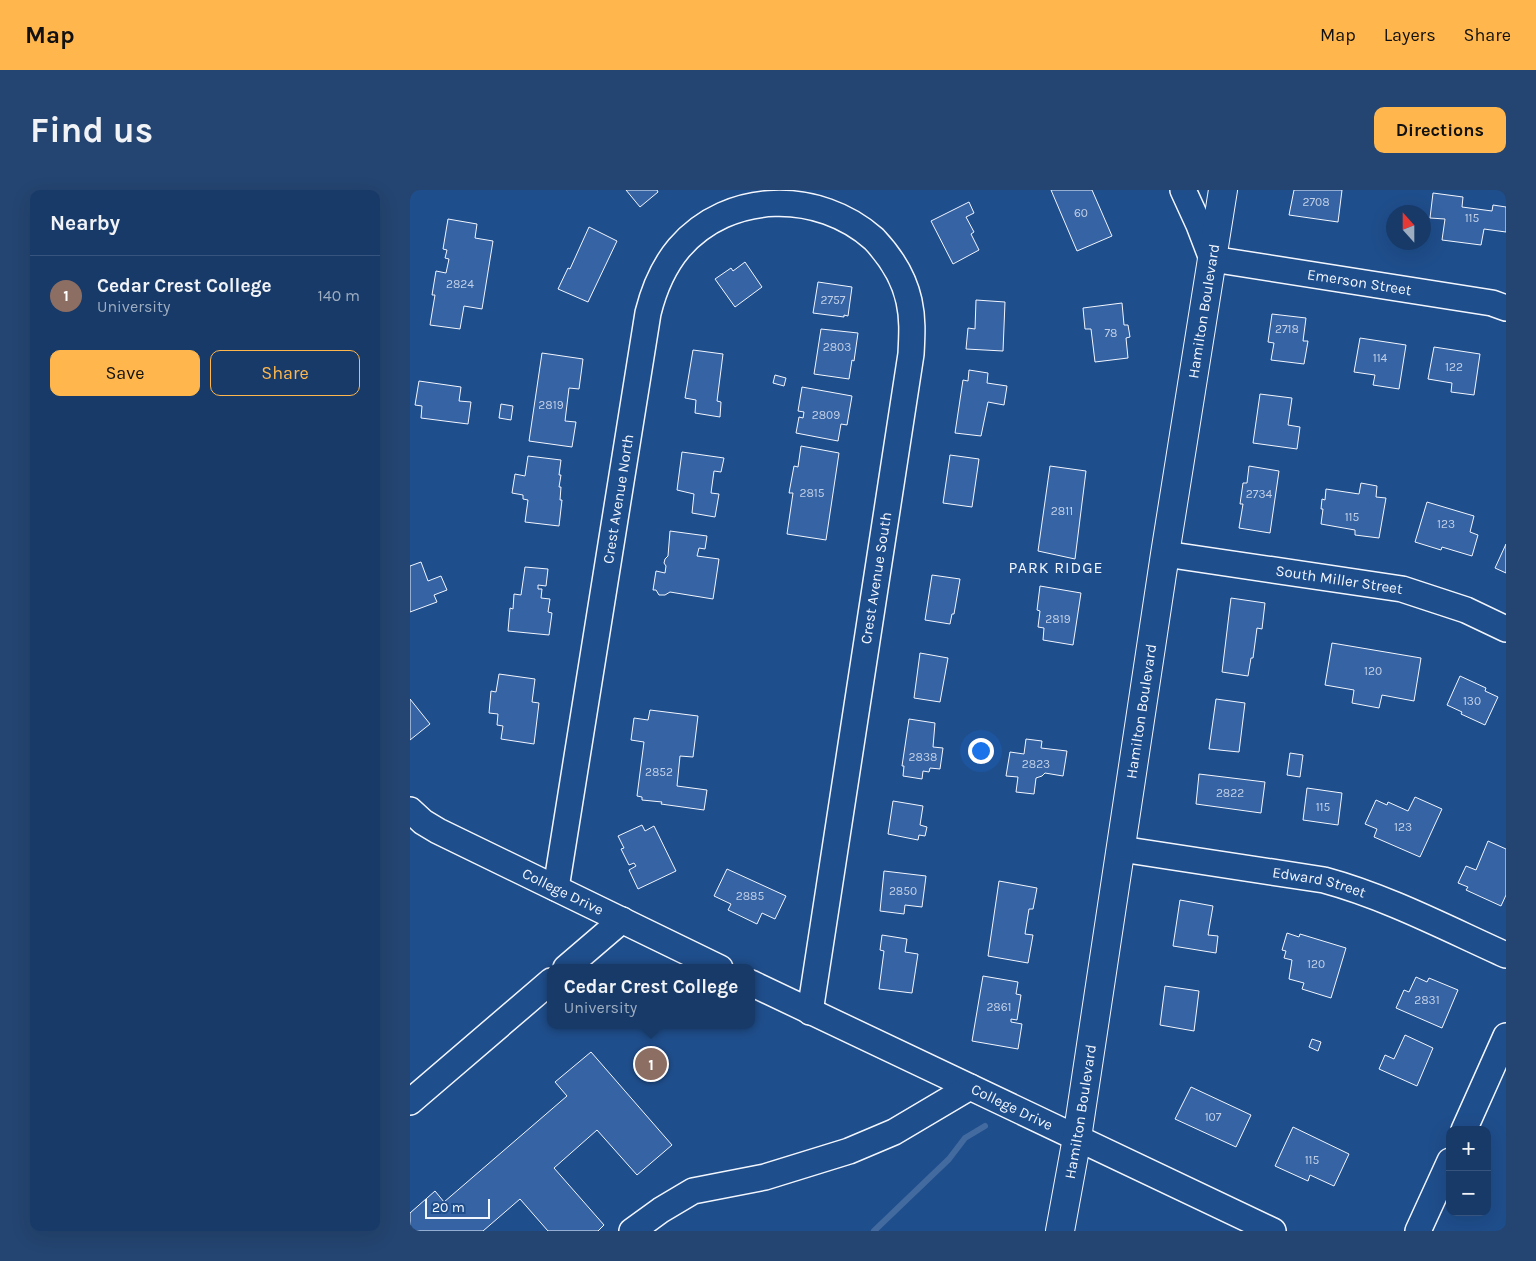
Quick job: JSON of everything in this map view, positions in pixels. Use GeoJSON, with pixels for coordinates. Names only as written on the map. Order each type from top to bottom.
{"type":"FeatureCollection","features":[{"type":"Feature","properties":{"kind":"main road","name":"Hamilton Boulevard"},"geometry":{"type":"LineString","coordinates":[[1060,1231],[1077,1138],[1165,554],[1223,190]]}},
{"type":"Feature","properties":{"kind":"street"},"geometry":{"type":"LineString","coordinates":[[1183,190],[1200,225],[1212,259]]}},
{"type":"Feature","properties":{"kind":"street","name":"Crest Avenue North"},"geometry":{"type":"LineString","coordinates":[[556,888],[652,294],[662,272],[678,249],[699,229],[724,214],[746,205],[799,195]]}},
{"type":"Feature","properties":{"kind":"street","name":"Crest Avenue South"},"geometry":{"type":"LineString","coordinates":[[799,195],[846,217],[865,230],[884,250],[899,273],[909,299],[913,326],[911,354],[810,1012]]}},
{"type":"Feature","properties":{"kind":"street","name":"Emerson Street"},"geometry":{"type":"LineString","coordinates":[[1212,259],[1492,304],[1506,308]]}},
{"type":"Feature","properties":{"kind":"street","name":"South Miller Street"},"geometry":{"type":"LineString","coordinates":[[1165,554],[1402,589],[1458,607],[1506,629]]}},
{"type":"Feature","properties":{"kind":"street","name":"College Drive"},"geometry":{"type":"LineString","coordinates":[[410,810],[423,822],[438,831],[712,964]]}},
{"type":"Feature","properties":{"kind":"street","name":"Edward Street"},"geometry":{"type":"LineString","coordinates":[[1121,850],[1324,880],[1354,888],[1506,955]]}},
{"type":"Feature","properties":{"kind":"street"},"geometry":{"type":"LineString","coordinates":[[571,964],[622,920]]}},
{"type":"Feature","properties":{"kind":"street"},"geometry":{"type":"LineString","coordinates":[[410,1102],[547,984]]}},
{"type":"Feature","properties":{"kind":"street","name":"College Drive"},"geometry":{"type":"LineString","coordinates":[[755,985],[1273,1231]]}},
{"type":"Feature","properties":{"kind":"street"},"geometry":{"type":"LineString","coordinates":[[1466,1126],[1506,1036]]}},
{"type":"Feature","properties":{"kind":"street"},"geometry":{"type":"LineString","coordinates":[[632,1231],[660,1210],[693,1191],[765,1177],[849,1151],[894,1132],[970,1087]]}},
{"type":"Feature","properties":{"kind":"street"},"geometry":{"type":"LineString","coordinates":[[1418,1231],[1446,1170]]}},
{"type":"Feature","properties":{"kind":"building"},"geometry":{"type":"Polygon","coordinates":[[[626,190],[657,190],[658,192],[640,207],[626,190]]]}},
{"type":"Feature","properties":{"kind":"building"},"geometry":{"type":"Polygon","coordinates":[[[1051,190],[1092,190],[1112,236],[1077,251],[1051,190]]]}},
{"type":"Feature","properties":{"kind":"building"},"geometry":{"type":"Polygon","coordinates":[[[1294,190],[1342,190],[1338,222],[1289,215],[1294,190]]]}},
{"type":"Feature","properties":{"kind":"building"},"geometry":{"type":"Polygon","coordinates":[[[1433,193],[1463,197],[1462,207],[1492,211],[1493,205],[1506,207],[1506,232],[1484,229],[1481,245],[1442,240],[1445,219],[1431,218],[1433,193]]]}},
{"type":"Feature","properties":{"kind":"building"},"geometry":{"type":"Polygon","coordinates":[[[969,202],[974,213],[966,217],[974,232],[971,234],[979,250],[953,264],[931,221],[969,202]]]}},
{"type":"Feature","properties":{"kind":"building"},"geometry":{"type":"Polygon","coordinates":[[[448,219],[477,224],[475,238],[493,241],[482,309],[464,306],[460,329],[430,325],[435,295],[432,295],[436,271],[446,273],[449,259],[445,258],[447,250],[443,249],[448,219]]]}},
{"type":"Feature","properties":{"kind":"building"},"geometry":{"type":"Polygon","coordinates":[[[589,227],[617,241],[588,302],[558,289],[568,268],[570,269],[589,227]]]}},
{"type":"Feature","properties":{"kind":"building"},"geometry":{"type":"Polygon","coordinates":[[[745,262],[762,287],[735,307],[715,279],[731,268],[733,271],[745,262]]]}},
{"type":"Feature","properties":{"kind":"building"},"geometry":{"type":"Polygon","coordinates":[[[818,282],[852,287],[848,316],[813,313],[818,282]]]}},
{"type":"Feature","properties":{"kind":"building"},"geometry":{"type":"Polygon","coordinates":[[[976,300],[1005,302],[1003,351],[966,349],[968,328],[975,329],[976,300]]]}},
{"type":"Feature","properties":{"kind":"building"},"geometry":{"type":"Polygon","coordinates":[[[1122,303],[1124,325],[1128,325],[1130,337],[1126,338],[1128,358],[1095,362],[1091,329],[1085,329],[1083,308],[1122,303]]]}},
{"type":"Feature","properties":{"kind":"building"},"geometry":{"type":"Polygon","coordinates":[[[1272,314],[1306,318],[1303,341],[1308,341],[1304,364],[1271,360],[1274,343],[1268,342],[1272,314]]]}},
{"type":"Feature","properties":{"kind":"building"},"geometry":{"type":"Polygon","coordinates":[[[821,329],[858,333],[849,379],[814,374],[821,329]]]}},
{"type":"Feature","properties":{"kind":"building"},"geometry":{"type":"Polygon","coordinates":[[[1360,338],[1406,345],[1399,389],[1373,385],[1375,375],[1354,372],[1360,338]]]}},
{"type":"Feature","properties":{"kind":"building"},"geometry":{"type":"Polygon","coordinates":[[[1434,347],[1480,354],[1474,395],[1451,392],[1452,383],[1428,379],[1434,347]]]}},
{"type":"Feature","properties":{"kind":"building"},"geometry":{"type":"Polygon","coordinates":[[[693,350],[723,354],[717,401],[721,402],[720,417],[695,413],[696,400],[685,398],[693,350]]]}},
{"type":"Feature","properties":{"kind":"building"},"geometry":{"type":"Polygon","coordinates":[[[542,353],[583,359],[579,389],[569,388],[565,421],[576,422],[572,447],[529,441],[542,353]]]}},
{"type":"Feature","properties":{"kind":"building"},"geometry":{"type":"Polygon","coordinates":[[[969,370],[988,373],[987,383],[1007,386],[1004,405],[988,402],[981,436],[955,433],[963,380],[968,381],[969,370]]]}},
{"type":"Feature","properties":{"kind":"building"},"geometry":{"type":"Polygon","coordinates":[[[775,375],[786,378],[784,386],[773,383],[775,375]]]}},
{"type":"Feature","properties":{"kind":"building"},"geometry":{"type":"Polygon","coordinates":[[[419,381],[461,387],[459,401],[471,402],[468,424],[421,418],[422,406],[415,405],[419,381]]]}},
{"type":"Feature","properties":{"kind":"building"},"geometry":{"type":"Polygon","coordinates":[[[802,387],[852,396],[847,425],[841,424],[838,441],[796,433],[799,417],[803,418],[804,412],[798,411],[802,387]]]}},
{"type":"Feature","properties":{"kind":"building"},"geometry":{"type":"Polygon","coordinates":[[[1260,394],[1292,398],[1288,425],[1300,427],[1297,449],[1253,443],[1260,394]]]}},
{"type":"Feature","properties":{"kind":"building"},"geometry":{"type":"Polygon","coordinates":[[[501,404],[513,406],[511,420],[499,418],[501,404]]]}},
{"type":"Feature","properties":{"kind":"building"},"geometry":{"type":"Polygon","coordinates":[[[801,446],[839,453],[826,540],[787,534],[793,493],[789,493],[794,466],[798,467],[801,446]]]}},
{"type":"Feature","properties":{"kind":"building"},"geometry":{"type":"Polygon","coordinates":[[[682,452],[724,458],[721,472],[714,471],[711,493],[719,494],[715,517],[692,513],[694,494],[677,490],[682,452]]]}},
{"type":"Feature","properties":{"kind":"building"},"geometry":{"type":"Polygon","coordinates":[[[950,455],[979,459],[972,507],[943,503],[950,455]]]}},
{"type":"Feature","properties":{"kind":"building"},"geometry":{"type":"Polygon","coordinates":[[[528,456],[561,460],[559,487],[561,487],[560,500],[562,500],[559,526],[525,522],[528,500],[523,499],[523,495],[512,493],[515,474],[525,476],[528,456]]]}},
{"type":"Feature","properties":{"kind":"building"},"geometry":{"type":"Polygon","coordinates":[[[1050,466],[1086,471],[1075,559],[1038,551],[1050,466]]]}},
{"type":"Feature","properties":{"kind":"building"},"geometry":{"type":"Polygon","coordinates":[[[1249,466],[1279,471],[1270,533],[1239,528],[1243,504],[1240,504],[1243,483],[1247,483],[1249,466]]]}},
{"type":"Feature","properties":{"kind":"building"},"geometry":{"type":"Polygon","coordinates":[[[1361,483],[1377,486],[1376,497],[1386,498],[1379,538],[1355,535],[1355,530],[1321,524],[1322,499],[1325,500],[1326,489],[1359,494],[1361,483]]]}},
{"type":"Feature","properties":{"kind":"building"},"geometry":{"type":"Polygon","coordinates":[[[1427,502],[1474,516],[1470,532],[1478,535],[1472,556],[1442,547],[1441,550],[1415,542],[1427,502]]]}},
{"type":"Feature","properties":{"kind":"building"},"geometry":{"type":"Polygon","coordinates":[[[670,531],[707,536],[705,549],[699,548],[697,556],[719,559],[713,599],[670,592],[665,595],[659,595],[656,590],[653,590],[656,571],[665,573],[666,566],[664,563],[668,556],[670,531]]]}},
{"type":"Feature","properties":{"kind":"building"},"geometry":{"type":"Polygon","coordinates":[[[1506,544],[1506,573],[1495,568],[1506,544]]]}},
{"type":"Feature","properties":{"kind":"building"},"geometry":{"type":"Polygon","coordinates":[[[421,562],[428,581],[441,576],[447,590],[434,595],[437,602],[410,612],[410,566],[421,562]]]}},
{"type":"Feature","properties":{"kind":"building"},"geometry":{"type":"Polygon","coordinates":[[[525,567],[548,569],[546,586],[538,585],[538,589],[542,589],[541,598],[550,599],[548,612],[552,613],[549,635],[508,631],[510,608],[513,609],[514,594],[521,595],[525,567]]]}},
{"type":"Feature","properties":{"kind":"building"},"geometry":{"type":"Polygon","coordinates":[[[932,575],[960,579],[954,614],[952,614],[950,624],[925,620],[932,575]]]}},
{"type":"Feature","properties":{"kind":"building"},"geometry":{"type":"Polygon","coordinates":[[[1040,586],[1081,593],[1073,645],[1043,640],[1044,628],[1038,627],[1040,611],[1037,610],[1040,586]]]}},
{"type":"Feature","properties":{"kind":"building"},"geometry":{"type":"Polygon","coordinates":[[[1231,598],[1265,603],[1262,629],[1257,628],[1253,658],[1251,658],[1248,676],[1222,672],[1231,598]]]}},
{"type":"Feature","properties":{"kind":"building"},"geometry":{"type":"Polygon","coordinates":[[[1332,643],[1421,658],[1414,701],[1382,695],[1379,708],[1352,703],[1354,690],[1325,685],[1332,643]]]}},
{"type":"Feature","properties":{"kind":"building"},"geometry":{"type":"Polygon","coordinates":[[[920,653],[948,658],[940,702],[914,698],[920,653]]]}},
{"type":"Feature","properties":{"kind":"building"},"geometry":{"type":"Polygon","coordinates":[[[499,674],[535,679],[532,702],[539,703],[534,744],[501,739],[503,726],[497,725],[498,714],[489,713],[491,691],[496,692],[499,674]]]}},
{"type":"Feature","properties":{"kind":"building"},"geometry":{"type":"Polygon","coordinates":[[[1460,676],[1486,688],[1485,691],[1498,697],[1485,725],[1447,705],[1460,676]]]}},
{"type":"Feature","properties":{"kind":"building"},"geometry":{"type":"Polygon","coordinates":[[[410,699],[430,724],[410,740],[410,699]]]}},
{"type":"Feature","properties":{"kind":"building"},"geometry":{"type":"Polygon","coordinates":[[[1216,699],[1245,703],[1239,752],[1209,749],[1216,699]]]}},
{"type":"Feature","properties":{"kind":"building"},"geometry":{"type":"Polygon","coordinates":[[[650,710],[698,716],[693,757],[680,756],[677,786],[707,790],[704,810],[661,804],[662,802],[642,800],[642,797],[637,796],[644,742],[631,740],[634,718],[648,720],[650,710]]]}},
{"type":"Feature","properties":{"kind":"building"},"geometry":{"type":"Polygon","coordinates":[[[909,719],[935,723],[933,747],[943,748],[940,769],[930,768],[929,772],[923,771],[922,779],[903,776],[904,766],[902,766],[909,719]]]}},
{"type":"Feature","properties":{"kind":"building"},"geometry":{"type":"Polygon","coordinates":[[[1026,739],[1042,741],[1041,748],[1067,751],[1063,776],[1045,773],[1036,778],[1034,794],[1016,792],[1018,777],[1006,776],[1010,752],[1024,754],[1026,739]]]}},
{"type":"Feature","properties":{"kind":"building"},"geometry":{"type":"Polygon","coordinates":[[[1290,753],[1303,755],[1300,777],[1287,775],[1290,753]]]}},
{"type":"Feature","properties":{"kind":"building"},"geometry":{"type":"Polygon","coordinates":[[[1199,774],[1265,782],[1261,813],[1196,804],[1199,774]]]}},
{"type":"Feature","properties":{"kind":"building"},"geometry":{"type":"Polygon","coordinates":[[[1307,788],[1342,793],[1338,825],[1303,820],[1307,788]]]}},
{"type":"Feature","properties":{"kind":"building"},"geometry":{"type":"Polygon","coordinates":[[[1415,797],[1442,809],[1420,857],[1374,837],[1377,829],[1365,824],[1376,800],[1387,805],[1388,802],[1408,811],[1415,797]]]}},
{"type":"Feature","properties":{"kind":"building"},"geometry":{"type":"Polygon","coordinates":[[[893,801],[923,806],[920,825],[927,827],[925,836],[919,835],[918,840],[888,834],[893,801]]]}},
{"type":"Feature","properties":{"kind":"building"},"geometry":{"type":"Polygon","coordinates":[[[642,825],[645,831],[654,826],[676,871],[638,889],[629,870],[636,866],[634,863],[629,865],[621,849],[624,848],[618,836],[642,825]]]}},
{"type":"Feature","properties":{"kind":"building"},"geometry":{"type":"Polygon","coordinates":[[[1488,841],[1506,849],[1506,895],[1501,906],[1466,890],[1468,887],[1458,883],[1466,866],[1476,870],[1488,841]]]}},
{"type":"Feature","properties":{"kind":"building"},"geometry":{"type":"Polygon","coordinates":[[[727,869],[786,896],[775,919],[762,913],[757,924],[728,910],[731,904],[714,896],[727,869]]]}},
{"type":"Feature","properties":{"kind":"building"},"geometry":{"type":"Polygon","coordinates":[[[884,871],[926,876],[922,907],[905,905],[904,914],[880,911],[884,871]]]}},
{"type":"Feature","properties":{"kind":"building"},"geometry":{"type":"Polygon","coordinates":[[[999,881],[1037,888],[1033,909],[1029,909],[1025,934],[1033,935],[1028,963],[988,956],[999,881]]]}},
{"type":"Feature","properties":{"kind":"building"},"geometry":{"type":"Polygon","coordinates":[[[1180,900],[1213,906],[1208,935],[1218,936],[1216,953],[1173,946],[1180,900]]]}},
{"type":"Feature","properties":{"kind":"building"},"geometry":{"type":"Polygon","coordinates":[[[1287,933],[1299,937],[1300,934],[1346,948],[1331,998],[1302,989],[1304,983],[1289,979],[1292,960],[1284,958],[1286,951],[1282,950],[1287,933]]]}},
{"type":"Feature","properties":{"kind":"building"},"geometry":{"type":"Polygon","coordinates":[[[882,935],[907,939],[905,952],[918,954],[912,993],[879,989],[884,951],[880,950],[882,935]]]}},
{"type":"Feature","properties":{"kind":"building"},"geometry":{"type":"Polygon","coordinates":[[[983,976],[1018,982],[1016,994],[1021,995],[1017,1020],[1011,1019],[1011,1022],[1022,1024],[1018,1049],[972,1041],[983,976]]]}},
{"type":"Feature","properties":{"kind":"building"},"geometry":{"type":"Polygon","coordinates":[[[1416,977],[1427,982],[1429,978],[1458,990],[1442,1028],[1396,1008],[1404,990],[1409,992],[1416,977]]]}},
{"type":"Feature","properties":{"kind":"building"},"geometry":{"type":"Polygon","coordinates":[[[1165,986],[1199,991],[1194,1031],[1160,1025],[1165,986]]]}},
{"type":"Feature","properties":{"kind":"building"},"geometry":{"type":"Polygon","coordinates":[[[1405,1035],[1433,1048],[1417,1086],[1379,1069],[1385,1055],[1394,1059],[1405,1035]]]}},
{"type":"Feature","properties":{"kind":"building"},"geometry":{"type":"Polygon","coordinates":[[[1312,1039],[1321,1042],[1318,1051],[1309,1047],[1312,1039]]]}},
{"type":"Feature","properties":{"kind":"building"},"geometry":{"type":"Polygon","coordinates":[[[591,1052],[672,1145],[637,1175],[597,1130],[554,1168],[604,1225],[598,1231],[548,1231],[520,1199],[483,1231],[410,1231],[410,1213],[435,1191],[444,1202],[567,1096],[555,1082],[591,1052]]]}},
{"type":"Feature","properties":{"kind":"building"},"geometry":{"type":"Polygon","coordinates":[[[1191,1087],[1251,1115],[1236,1147],[1175,1119],[1191,1087]]]}},
{"type":"Feature","properties":{"kind":"building"},"geometry":{"type":"Polygon","coordinates":[[[1293,1127],[1349,1154],[1334,1186],[1310,1175],[1308,1181],[1275,1166],[1293,1127]]]}},
{"type":"Feature","properties":{"kind":"waterway"},"geometry":{"type":"LineString","coordinates":[[874,1231],[949,1159],[965,1138],[985,1126]]}},
{"type":"Feature","properties":{"kind":"place","name":"Cedar Crest College"},"geometry":{"type":"Point","coordinates":[651,1064]}},
{"type":"Feature","properties":{"kind":"district","name":"PARK RIDGE"},"geometry":{"type":"Point","coordinates":[1056,567]}}]}
